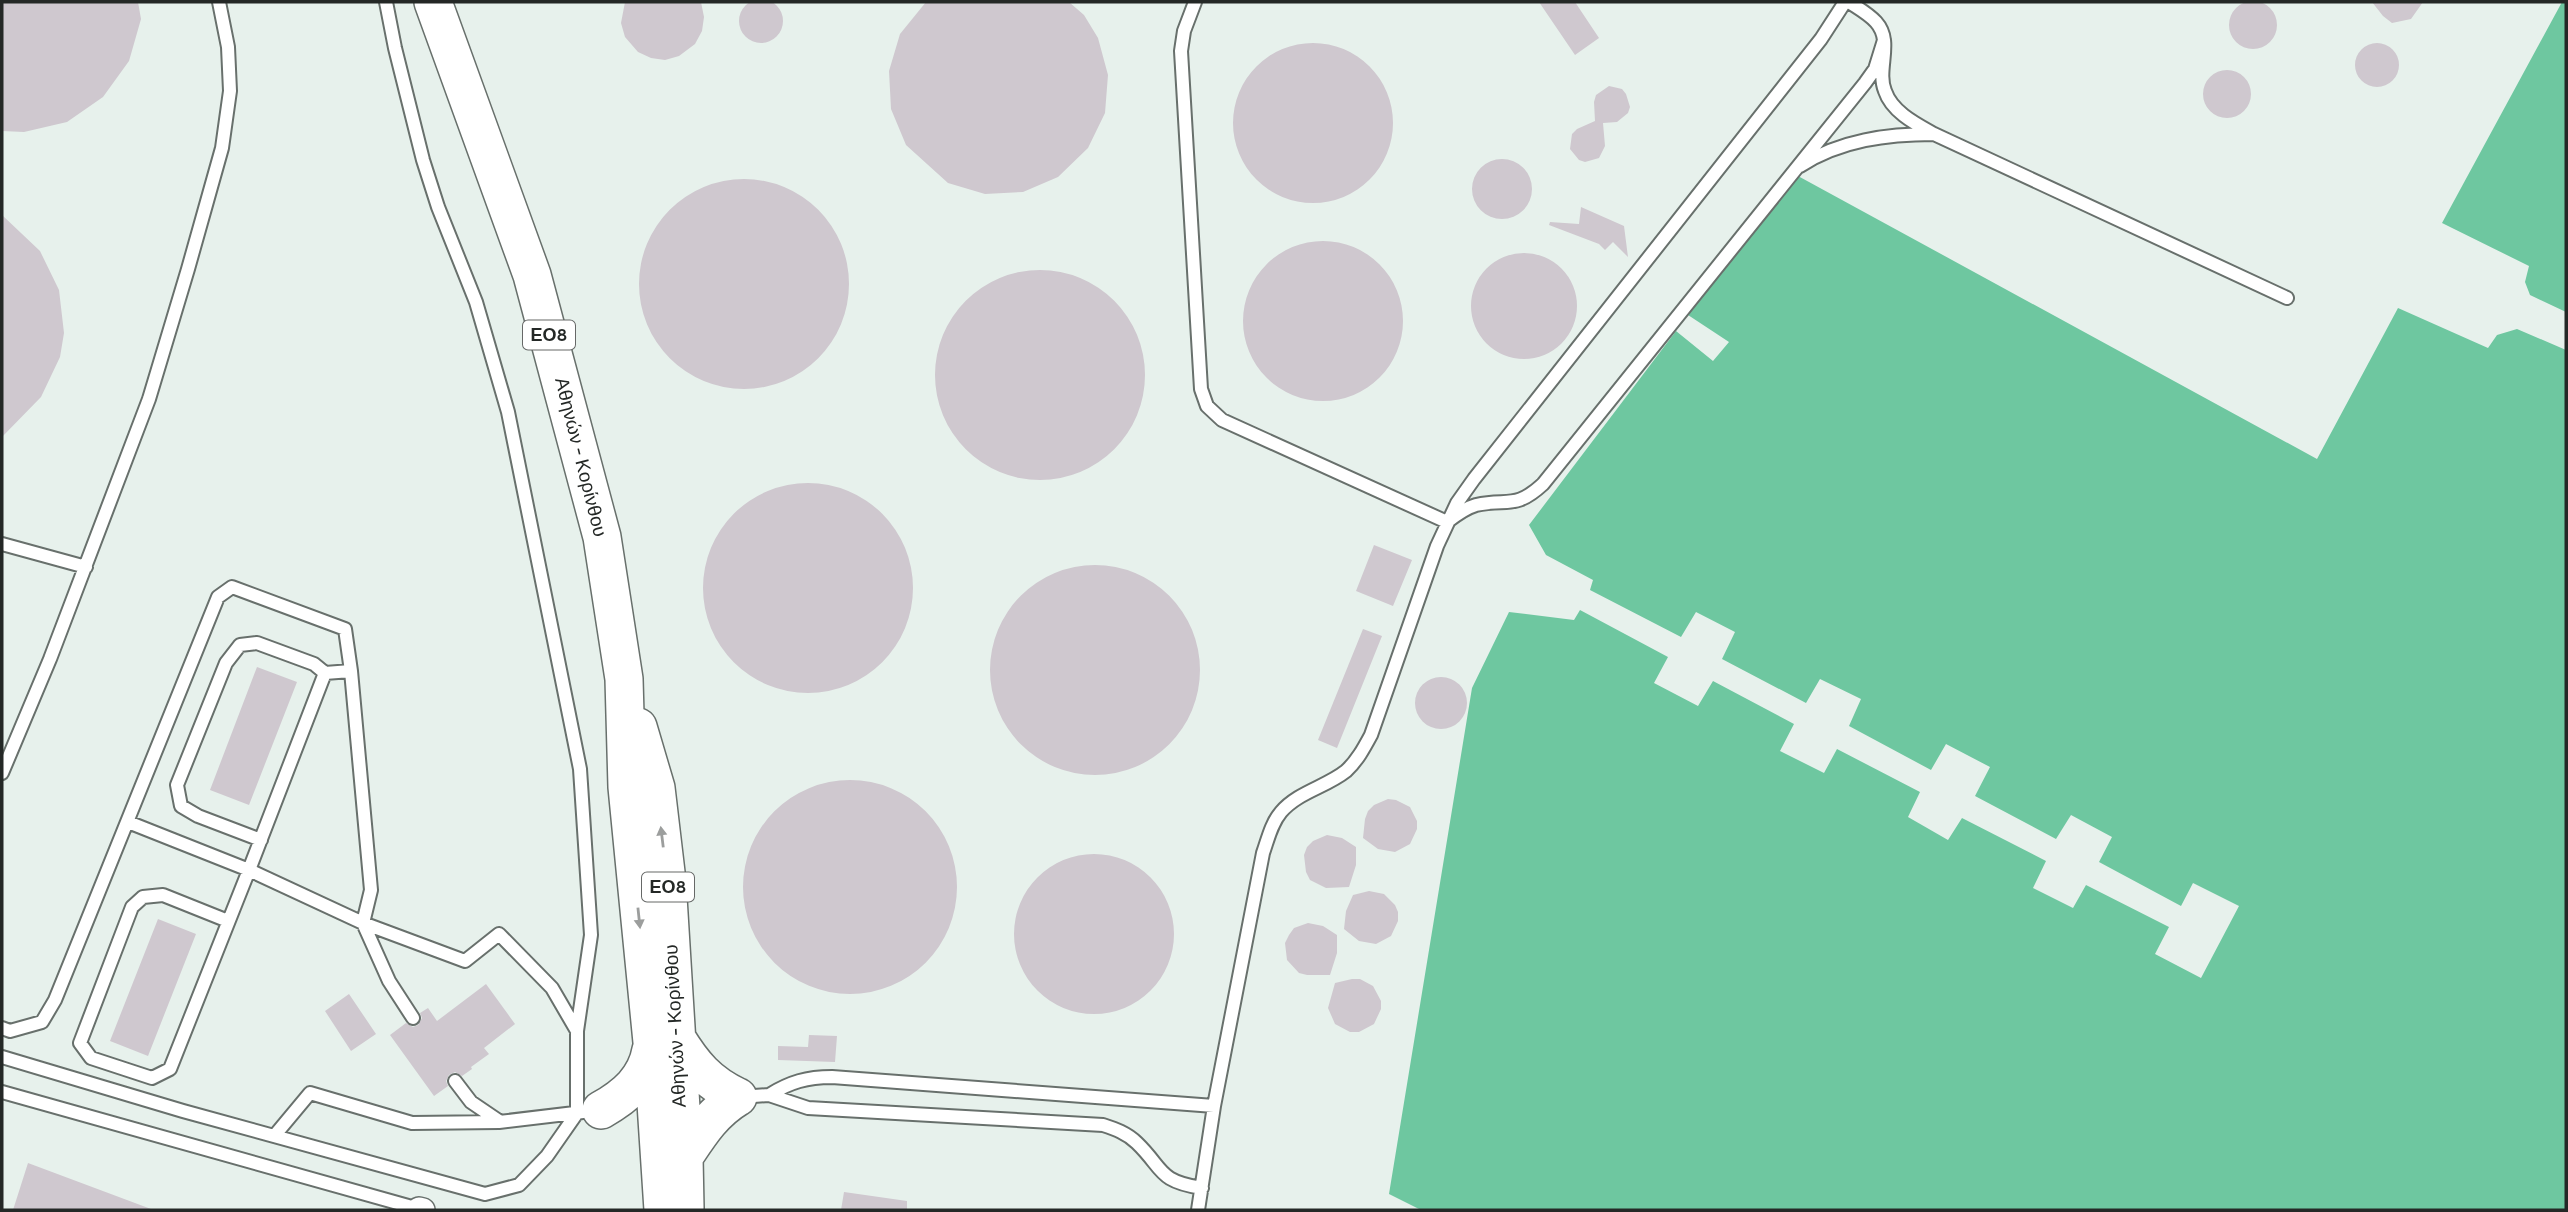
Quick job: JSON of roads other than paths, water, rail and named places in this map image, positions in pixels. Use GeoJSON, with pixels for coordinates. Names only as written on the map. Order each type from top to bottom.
{"type":"FeatureCollection","features":[{"type":"Feature","properties":{"kind":"main road","name":"Αθηνών - Κορίνθου"},"geometry":{"type":"LineString","coordinates":[[433,2],[533,275],[602,537],[624,679],[656,788],[667,881],[664,1040],[671,1158],[663,1210]]}},
{"type":"Feature","properties":{"kind":"main road"},"geometry":{"type":"LineString","coordinates":[[669,1103],[621,1116],[639,1127],[671,1158],[722,1107],[669,1103],[620,1099],[636,1084],[664,1040],[720,1089],[669,1103]]}},
{"type":"Feature","properties":{"kind":"main road","name":"Αθηνών - Κορίνθου"},"geometry":{"type":"LineString","coordinates":[[671,1158],[685,1210]]}},
{"type":"Feature","properties":{"kind":"lane"},"geometry":{"type":"LineString","coordinates":[[2,773],[86,566],[149,399],[222,148],[230,91],[228,47],[219,2]]}},
{"type":"Feature","properties":{"kind":"lane"},"geometry":{"type":"LineString","coordinates":[[386,2],[424,160],[438,207],[476,303],[508,412],[580,769],[591,935],[577,1031]]}},
{"type":"Feature","properties":{"kind":"lane"},"geometry":{"type":"LineString","coordinates":[[1195,2],[1184,31],[1181,51],[1201,389],[1207,405],[1222,420],[1447,522]]}},
{"type":"Feature","properties":{"kind":"lane"},"geometry":{"type":"LineString","coordinates":[[1198,1210],[1214,1107],[1270,829],[1281,811],[1346,771],[1360,754],[1371,735],[1427,571],[1447,522],[1474,479],[1821,39],[1847,2],[1876,21],[1884,40],[1881,78],[1885,93],[1895,108],[1934,134],[2287,298]]}},
{"type":"Feature","properties":{"kind":"lane"},"geometry":{"type":"LineString","coordinates":[[1447,522],[1476,505],[1516,502],[1530,497],[1544,484],[1875,69],[1884,40]]}},
{"type":"Feature","properties":{"kind":"lane"},"geometry":{"type":"LineString","coordinates":[[1787,178],[1809,160],[1864,140],[1901,134],[1934,134]]}},
{"type":"Feature","properties":{"kind":"lane"},"geometry":{"type":"LineString","coordinates":[[2,544],[86,566]]}},
{"type":"Feature","properties":{"kind":"lane"},"geometry":{"type":"LineString","coordinates":[[2,1028],[10,1031],[42,1022],[55,1000],[218,597],[232,587],[345,629],[371,890],[363,923],[389,981],[413,1018]]}},
{"type":"Feature","properties":{"kind":"lane"},"geometry":{"type":"LineString","coordinates":[[261,840],[198,816],[181,806],[177,785],[226,663],[240,645],[257,643],[314,664],[325,673],[351,671]]}},
{"type":"Feature","properties":{"kind":"lane"},"geometry":{"type":"LineString","coordinates":[[228,921],[163,895],[143,897],[132,907],[80,1043],[91,1058],[152,1078],[170,1069],[261,840],[325,673]]}},
{"type":"Feature","properties":{"kind":"lane"},"geometry":{"type":"LineString","coordinates":[[128,822],[248,870],[363,923],[465,961],[499,934],[552,988],[577,1031],[669,1103]]}},
{"type":"Feature","properties":{"kind":"lane"},"geometry":{"type":"LineString","coordinates":[[2,1057],[183,1111],[485,1194],[519,1185],[547,1156],[669,1103],[788,1104],[808,1108],[1102,1125],[1121,1132],[1136,1142],[1162,1174],[1175,1182],[1202,1188]]}},
{"type":"Feature","properties":{"kind":"lane"},"geometry":{"type":"LineString","coordinates":[[275,1135],[310,1093],[412,1123],[499,1122],[669,1103],[809,1077],[1214,1107]]}},
{"type":"Feature","properties":{"kind":"lane"},"geometry":{"type":"LineString","coordinates":[[455,1081],[471,1102],[499,1122]]}},
{"type":"Feature","properties":{"kind":"lane"},"geometry":{"type":"LineString","coordinates":[[2,1092],[421,1210]]}}]}
